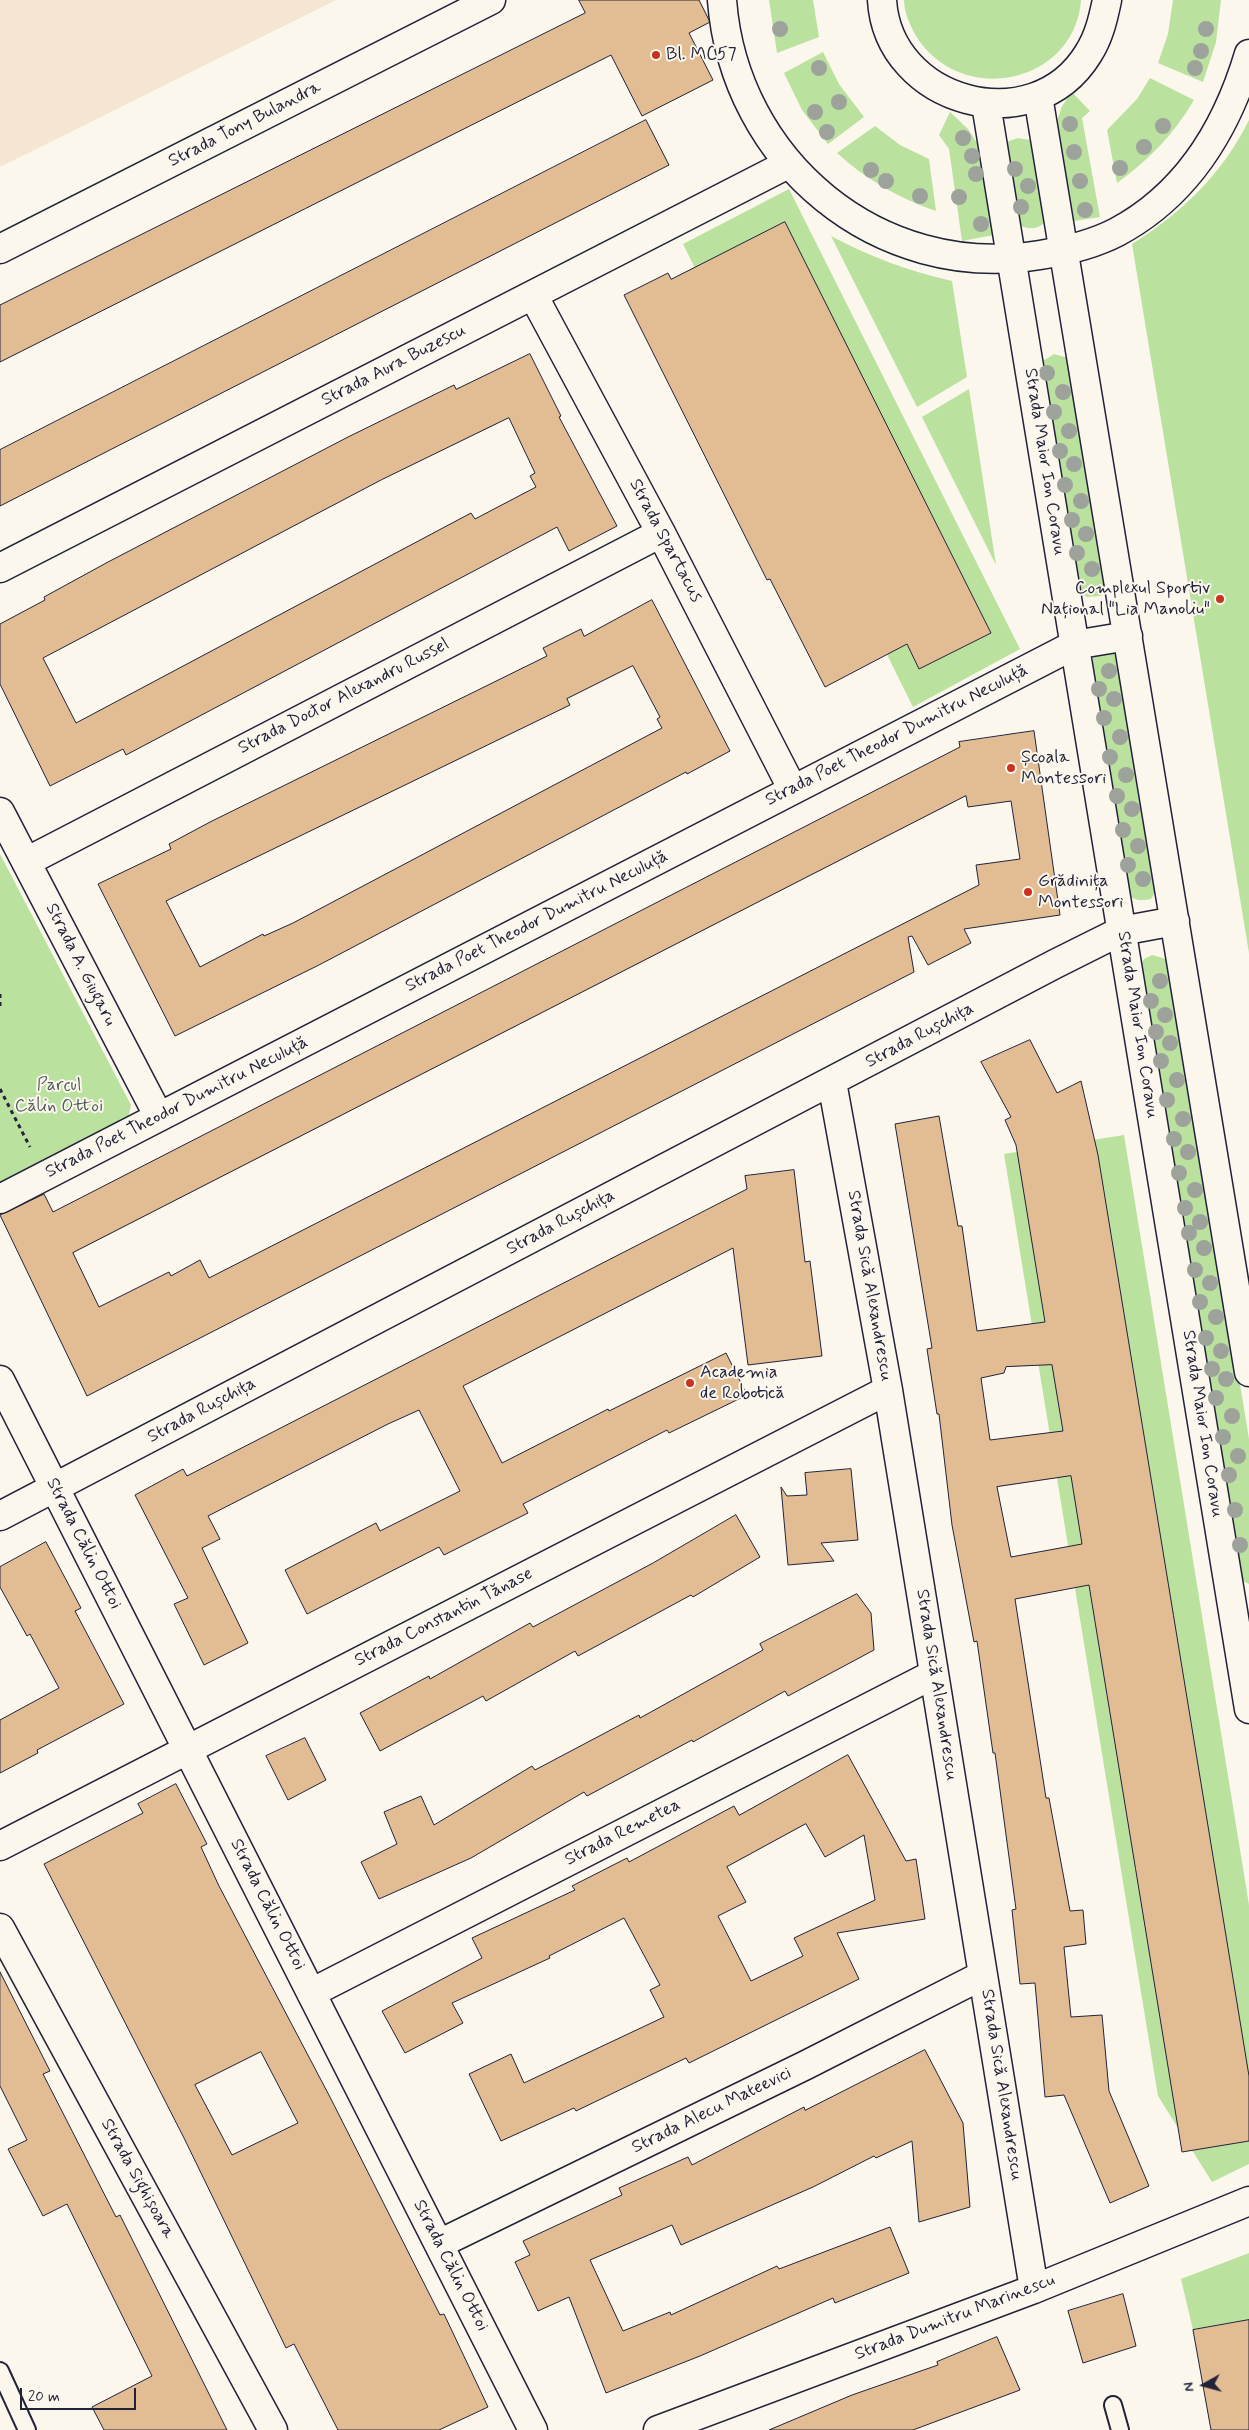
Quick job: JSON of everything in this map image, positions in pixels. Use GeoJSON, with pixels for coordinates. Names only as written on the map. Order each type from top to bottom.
{"type":"FeatureCollection","features":[{"type":"Feature","properties":{"kind":"street","name":"Strada Tony Bulandra"},"geometry":{"type":"LineString","coordinates":[[0,250],[491,0]]}},
{"type":"Feature","properties":{"kind":"street"},"geometry":{"type":"LineString","coordinates":[[722,0],[724,26],[737,76],[758,122],[788,164],[823,198],[864,226],[900,242],[958,257],[1011,260],[1064,251],[1116,232],[1149,212],[1178,186],[1203,156],[1223,123],[1239,88],[1249,54]]}},
{"type":"Feature","properties":{"kind":"street"},"geometry":{"type":"LineString","coordinates":[[882,0],[883,11],[892,40],[908,64],[930,84],[957,98],[986,104],[1014,103],[1038,96],[1067,78],[1088,55],[1102,27],[1107,0]]}},
{"type":"Feature","properties":{"kind":"street"},"geometry":{"type":"LineString","coordinates":[[1038,96],[1249,1372]]}},
{"type":"Feature","properties":{"kind":"street","name":"Strada Maior Ion Coravu"},"geometry":{"type":"LineString","coordinates":[[986,104],[1122,931],[1241,1607],[1249,1709]]}},
{"type":"Feature","properties":{"kind":"street","name":"Strada Aura Buzescu"},"geometry":{"type":"LineString","coordinates":[[0,568],[788,164]]}},
{"type":"Feature","properties":{"kind":"street","name":"Strada Spartacus"},"geometry":{"type":"LineString","coordinates":[[533,295],[661,533],[793,790]]}},
{"type":"Feature","properties":{"kind":"street","name":"Strada Doctor Alexandru Russel"},"geometry":{"type":"LineString","coordinates":[[26,862],[661,533]]}},
{"type":"Feature","properties":{"kind":"street","name":"Strada Poet Theodor Dumitru Neculuță"},"geometry":{"type":"LineString","coordinates":[[0,1200],[1074,645],[1128,636]]}},
{"type":"Feature","properties":{"kind":"street","name":"Strada A. Giugaru"},"geometry":{"type":"LineString","coordinates":[[0,812],[159,1117]]}},
{"type":"Feature","properties":{"kind":"street","name":"Strada Rușchița"},"geometry":{"type":"LineString","coordinates":[[0,1516],[1055,964],[1122,931],[1175,921]]}},
{"type":"Feature","properties":{"kind":"street","name":"Strada Sică Alexandrescu"},"geometry":{"type":"LineString","coordinates":[[832,1082],[888,1390],[1034,2289]]}},
{"type":"Feature","properties":{"kind":"street","name":"Strada Călin Ottoi"},"geometry":{"type":"LineString","coordinates":[[0,1380],[533,2430]]}},
{"type":"Feature","properties":{"kind":"street","name":"Strada Constantin Tănase"},"geometry":{"type":"LineString","coordinates":[[0,1846],[888,1390]]}},
{"type":"Feature","properties":{"kind":"street","name":"Strada Remetea"},"geometry":{"type":"LineString","coordinates":[[311,1993],[934,1674]]}},
{"type":"Feature","properties":{"kind":"street","name":"Strada Sighișoara"},"geometry":{"type":"LineString","coordinates":[[0,1928],[273,2430]]}},
{"type":"Feature","properties":{"kind":"street","name":"Strada Alecu Mateevici"},"geometry":{"type":"LineString","coordinates":[[439,2244],[806,2065],[983,1975]]}},
{"type":"Feature","properties":{"kind":"street","name":"Strada Dumitru Marinescu"},"geometry":{"type":"LineString","coordinates":[[658,2430],[1034,2289],[1249,2201]]}},
{"type":"Feature","properties":{"kind":"lane"},"geometry":{"type":"LineString","coordinates":[[0,2371],[27,2430]]}},
{"type":"Feature","properties":{"kind":"lane"},"geometry":{"type":"LineString","coordinates":[[1113,2405],[1120,2430]]}},
{"type":"Feature","properties":{"kind":"path"},"geometry":{"type":"LineString","coordinates":[[0,994],[0,1008]]}},
{"type":"Feature","properties":{"kind":"path"},"geometry":{"type":"LineString","coordinates":[[0,1089],[46,1176]]}},
{"type":"Feature","properties":{"kind":"shaded area"},"geometry":{"type":"Polygon","coordinates":[[[0,0],[336,0],[0,167],[0,0]]]}},
{"type":"Feature","properties":{"kind":"green space"},"geometry":{"type":"Polygon","coordinates":[[[769,0],[813,0],[819,37],[777,53],[769,0]]]}},
{"type":"Feature","properties":{"kind":"green space"},"geometry":{"type":"Polygon","coordinates":[[[904,0],[1081,0],[1074,29],[1059,51],[1038,67],[1013,77],[986,78],[960,73],[936,59],[916,36],[905,9],[904,0]]]}},
{"type":"Feature","properties":{"kind":"green space"},"geometry":{"type":"Polygon","coordinates":[[[1173,0],[1221,0],[1216,42],[1203,82],[1158,63],[1168,34],[1173,0]]]}},
{"type":"Feature","properties":{"kind":"green space"},"geometry":{"type":"Polygon","coordinates":[[[823,52],[839,84],[864,117],[828,144],[802,110],[784,73],[823,52]]]}},
{"type":"Feature","properties":{"kind":"green space"},"geometry":{"type":"Polygon","coordinates":[[[1150,78],[1194,100],[1160,146],[1117,183],[1107,130],[1137,99],[1150,78]]]}},
{"type":"Feature","properties":{"kind":"green space"},"geometry":{"type":"Polygon","coordinates":[[[1072,92],[1090,111],[1082,118],[1100,217],[1068,222],[1054,130],[1062,106],[1072,92]]]}},
{"type":"Feature","properties":{"kind":"green space"},"geometry":{"type":"Polygon","coordinates":[[[950,112],[968,129],[979,146],[994,235],[962,241],[949,149],[939,135],[950,112]]]}},
{"type":"Feature","properties":{"kind":"green space","name":"Complexul Sportiv Național \"Lia Manoliu\""},"geometry":{"type":"Polygon","coordinates":[[[1249,120],[1249,953],[1132,244],[1168,219],[1200,190],[1227,157],[1249,120]]]}},
{"type":"Feature","properties":{"kind":"green space"},"geometry":{"type":"Polygon","coordinates":[[[875,126],[900,145],[929,159],[936,211],[909,200],[871,180],[837,153],[875,126]]]}},
{"type":"Feature","properties":{"kind":"green space"},"geometry":{"type":"Polygon","coordinates":[[[1018,138],[1030,140],[1036,144],[1048,218],[1041,225],[1034,228],[1016,224],[1006,142],[1018,138]]]}},
{"type":"Feature","properties":{"kind":"green space"},"geometry":{"type":"Polygon","coordinates":[[[789,189],[1020,649],[913,707],[683,244],[789,189]]]}},
{"type":"Feature","properties":{"kind":"green space"},"geometry":{"type":"Polygon","coordinates":[[[831,236],[890,263],[952,281],[967,377],[917,407],[831,236]]]}},
{"type":"Feature","properties":{"kind":"green space"},"geometry":{"type":"Polygon","coordinates":[[[1054,354],[1068,358],[1108,582],[1101,596],[1087,597],[1080,593],[1039,368],[1043,361],[1054,354]]]}},
{"type":"Feature","properties":{"kind":"green space"},"geometry":{"type":"Polygon","coordinates":[[[969,389],[996,565],[922,417],[969,389]]]}},
{"type":"Feature","properties":{"kind":"green space"},"geometry":{"type":"Polygon","coordinates":[[[1111,652],[1118,657],[1158,888],[1151,899],[1147,900],[1135,899],[1126,893],[1091,661],[1096,655],[1111,652]]]}},
{"type":"Feature","properties":{"kind":"green space","name":"Parcul Călin Ottoi"},"geometry":{"type":"Polygon","coordinates":[[[0,854],[131,1105],[126,1128],[0,1193],[0,854]]]}},
{"type":"Feature","properties":{"kind":"green space"},"geometry":{"type":"Polygon","coordinates":[[[1152,955],[1166,959],[1171,964],[1249,1439],[1249,1584],[1239,1579],[1138,969],[1144,959],[1152,955]]]}},
{"type":"Feature","properties":{"kind":"green space"},"geometry":{"type":"Polygon","coordinates":[[[1124,1135],[1249,1905],[1249,2164],[1212,2182],[1158,2096],[1004,1154],[1124,1135]]]}},
{"type":"Feature","properties":{"kind":"green space"},"geometry":{"type":"Polygon","coordinates":[[[1249,2253],[1249,2320],[1193,2330],[1181,2279],[1249,2253]]]}},
{"type":"Feature","properties":{"kind":"building"},"geometry":{"type":"Polygon","coordinates":[[[579,0],[699,0],[710,22],[689,33],[713,80],[642,116],[611,55],[0,362],[0,305],[585,13],[579,0]]]}},
{"type":"Feature","properties":{"kind":"building"},"geometry":{"type":"Polygon","coordinates":[[[646,120],[669,165],[0,506],[0,450],[646,120]]]}},
{"type":"Feature","properties":{"kind":"building"},"geometry":{"type":"Polygon","coordinates":[[[785,222],[991,633],[919,669],[907,644],[825,687],[770,579],[767,580],[624,295],[668,273],[671,279],[785,222]]]}},
{"type":"Feature","properties":{"kind":"building"},"geometry":{"type":"Polygon","coordinates":[[[530,354],[561,416],[559,417],[617,526],[569,551],[557,527],[126,755],[123,749],[50,786],[0,684],[0,624],[45,600],[44,597],[108,562],[348,437],[454,385],[456,389],[530,354]],[[509,418],[381,480],[43,658],[76,723],[471,513],[475,519],[536,487],[530,476],[535,473],[509,418]]]}},
{"type":"Feature","properties":{"kind":"building"},"geometry":{"type":"Polygon","coordinates":[[[652,600],[730,751],[687,774],[686,772],[319,965],[175,1036],[98,884],[171,849],[169,844],[210,822],[547,656],[543,648],[581,629],[584,636],[652,600]],[[633,666],[567,699],[570,705],[166,901],[200,967],[263,934],[264,936],[293,923],[662,728],[657,719],[660,717],[633,666]]]}},
{"type":"Feature","properties":{"kind":"building"},"geometry":{"type":"Polygon","coordinates":[[[1034,731],[1060,915],[964,929],[971,943],[928,965],[912,936],[908,937],[914,972],[87,1396],[0,1215],[44,1194],[53,1212],[960,747],[959,742],[1034,731]],[[966,796],[73,1253],[99,1307],[169,1272],[171,1276],[200,1260],[209,1278],[979,885],[976,865],[1020,859],[1011,801],[968,807],[966,796]]]}},
{"type":"Feature","properties":{"kind":"building"},"geometry":{"type":"Polygon","coordinates":[[[1030,1040],[1057,1093],[1081,1081],[1098,1155],[1249,2076],[1249,2141],[1182,2152],[1089,1585],[1015,1599],[1046,1798],[1049,1798],[1070,1911],[1083,1910],[1086,1944],[1064,1947],[1071,2017],[1102,2015],[1109,2091],[1149,2186],[1110,2203],[1064,2095],[1045,2097],[1035,1983],[1020,1984],[1012,1910],[1016,1909],[995,1753],[993,1753],[977,1641],[974,1642],[952,1525],[939,1414],[937,1414],[927,1349],[932,1348],[895,1124],[939,1116],[958,1226],[962,1226],[977,1331],[1045,1322],[1016,1145],[1005,1120],[1011,1117],[981,1062],[1030,1040]],[[1052,1365],[1006,1367],[1004,1373],[981,1378],[990,1440],[1063,1431],[1052,1365]],[[1071,1476],[997,1487],[1011,1557],[1082,1544],[1071,1476]]]}},
{"type":"Feature","properties":{"kind":"building"},"geometry":{"type":"Polygon","coordinates":[[[794,1170],[805,1262],[810,1261],[822,1356],[748,1365],[733,1248],[463,1386],[502,1463],[608,1409],[609,1411],[726,1353],[747,1395],[669,1433],[667,1430],[523,1504],[528,1513],[444,1555],[439,1547],[307,1614],[285,1570],[376,1523],[380,1531],[460,1491],[419,1410],[388,1424],[208,1516],[220,1539],[202,1548],[248,1643],[204,1665],[174,1604],[188,1598],[135,1495],[183,1469],[187,1476],[747,1189],[745,1176],[794,1170]]]}},
{"type":"Feature","properties":{"kind":"building"},"geometry":{"type":"Polygon","coordinates":[[[851,1469],[858,1540],[821,1543],[834,1561],[788,1565],[781,1487],[787,1496],[807,1495],[805,1473],[851,1469]]]}},
{"type":"Feature","properties":{"kind":"building"},"geometry":{"type":"Polygon","coordinates":[[[736,1515],[760,1557],[693,1597],[691,1595],[578,1656],[575,1651],[486,1701],[483,1696],[380,1751],[360,1713],[429,1676],[430,1679],[530,1623],[533,1627],[653,1563],[736,1515]]]}},
{"type":"Feature","properties":{"kind":"building"},"geometry":{"type":"Polygon","coordinates":[[[46,1542],[81,1608],[75,1611],[124,1704],[37,1750],[38,1753],[0,1773],[0,1720],[59,1688],[30,1634],[27,1636],[0,1587],[0,1567],[46,1542]]]}},
{"type":"Feature","properties":{"kind":"building"},"geometry":{"type":"Polygon","coordinates":[[[857,1594],[871,1613],[874,1650],[788,1696],[785,1691],[693,1742],[692,1740],[587,1796],[584,1792],[471,1858],[379,1899],[361,1862],[397,1844],[384,1812],[421,1796],[434,1825],[532,1766],[535,1770],[639,1715],[640,1718],[763,1650],[760,1644],[857,1594]]]}},
{"type":"Feature","properties":{"kind":"building"},"geometry":{"type":"Polygon","coordinates":[[[305,1738],[326,1780],[288,1800],[266,1756],[305,1738]]]}},
{"type":"Feature","properties":{"kind":"building"},"geometry":{"type":"Polygon","coordinates":[[[848,1755],[906,1861],[916,1859],[925,1919],[837,1933],[859,1979],[689,2063],[686,2058],[576,2111],[574,2108],[501,2141],[469,2074],[511,2054],[524,2083],[664,2017],[650,1990],[660,1985],[624,1918],[549,1956],[550,1958],[452,2003],[463,2023],[405,2053],[382,2011],[482,1958],[472,1938],[575,1890],[572,1886],[627,1858],[629,1862],[734,1806],[739,1815],[848,1755]],[[806,1824],[727,1867],[746,1902],[718,1916],[751,1981],[803,1956],[794,1938],[875,1900],[864,1835],[825,1857],[806,1824]]]}},
{"type":"Feature","properties":{"kind":"building"},"geometry":{"type":"Polygon","coordinates":[[[176,1784],[207,1844],[201,1847],[219,1886],[331,2099],[440,2315],[444,2314],[488,2407],[439,2430],[338,2430],[294,2344],[286,2348],[184,2138],[44,1864],[143,1813],[138,1804],[176,1784]],[[261,2052],[195,2085],[232,2155],[298,2123],[261,2052]]]}},
{"type":"Feature","properties":{"kind":"building"},"geometry":{"type":"Polygon","coordinates":[[[0,1972],[50,2071],[43,2074],[116,2217],[120,2215],[227,2430],[104,2430],[92,2407],[152,2376],[67,2204],[43,2216],[8,2149],[27,2140],[0,2086],[0,1972]]]}},
{"type":"Feature","properties":{"kind":"building"},"geometry":{"type":"Polygon","coordinates":[[[925,2050],[963,2123],[970,2207],[919,2222],[912,2141],[876,2158],[874,2156],[813,2187],[681,2245],[672,2225],[590,2260],[623,2331],[670,2312],[671,2315],[777,2266],[779,2269],[890,2227],[909,2273],[835,2303],[833,2298],[700,2356],[606,2393],[569,2297],[538,2311],[515,2262],[530,2255],[523,2241],[622,2195],[619,2188],[688,2157],[692,2165],[804,2107],[805,2110],[925,2050]]]}},
{"type":"Feature","properties":{"kind":"building"},"geometry":{"type":"Polygon","coordinates":[[[1123,2294],[1136,2346],[1083,2363],[1068,2311],[1123,2294]]]}},
{"type":"Feature","properties":{"kind":"building"},"geometry":{"type":"Polygon","coordinates":[[[1249,2320],[1249,2430],[1211,2430],[1193,2330],[1249,2320]]]}},
{"type":"Feature","properties":{"kind":"building"},"geometry":{"type":"Polygon","coordinates":[[[997,2337],[1020,2390],[913,2430],[769,2430],[852,2395],[938,2365],[937,2362],[997,2337]]]}},
{"type":"Feature","properties":{"kind":"place","name":"Bl. MC57"},"geometry":{"type":"Point","coordinates":[656,55]}},
{"type":"Feature","properties":{"kind":"place","name":"Complexul Sportiv Național \"Lia Manoliu\""},"geometry":{"type":"Point","coordinates":[1220,599]}},
{"type":"Feature","properties":{"kind":"place","name":"Școala Montessori"},"geometry":{"type":"Point","coordinates":[1011,768]}},
{"type":"Feature","properties":{"kind":"place","name":"Grădinița Montessori"},"geometry":{"type":"Point","coordinates":[1028,892]}},
{"type":"Feature","properties":{"kind":"place","name":"Academia de Robotică"},"geometry":{"type":"Point","coordinates":[690,1383]}}]}
